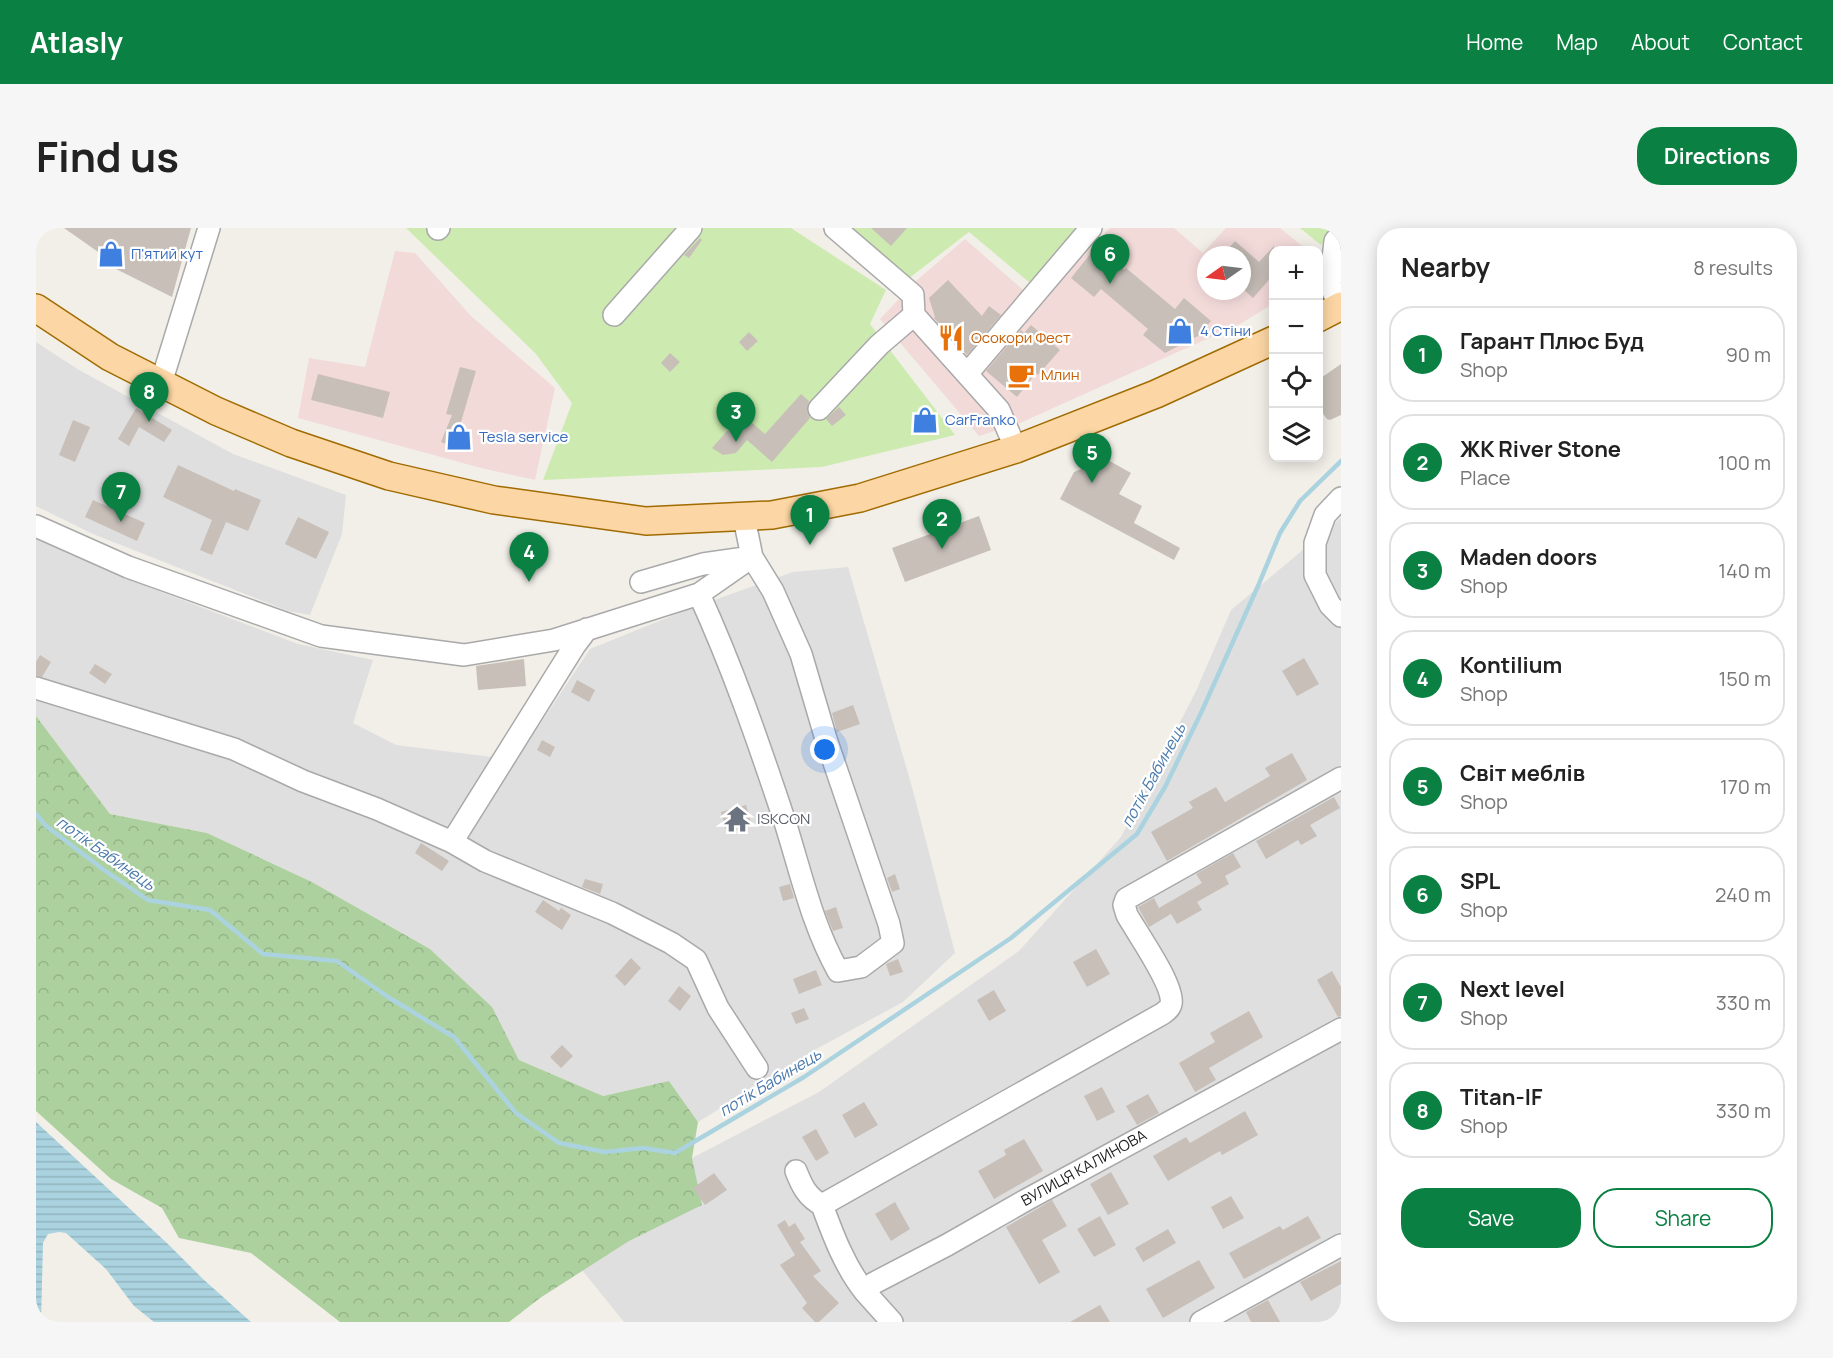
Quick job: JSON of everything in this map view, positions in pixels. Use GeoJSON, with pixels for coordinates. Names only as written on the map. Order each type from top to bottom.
{"type":"FeatureCollection","features":[{"type":"Feature","properties":{"kind":"main road"},"geometry":{"type":"LineString","coordinates":[[36,308],[110,357],[216,411],[291,443],[389,476],[452,491],[494,500],[646,521],[772,515],[860,498],[1016,449],[1156,394],[1269,342]]}},
{"type":"Feature","properties":{"kind":"street"},"geometry":{"type":"LineString","coordinates":[[161,383],[209,228]]}},
{"type":"Feature","properties":{"kind":"street"},"geometry":{"type":"LineString","coordinates":[[614,315],[691,228]]}},
{"type":"Feature","properties":{"kind":"street"},"geometry":{"type":"LineString","coordinates":[[837,228],[914,295],[914,315],[999,410],[1016,449]]}},
{"type":"Feature","properties":{"kind":"street"},"geometry":{"type":"LineString","coordinates":[[967,374],[1091,228]]}},
{"type":"Feature","properties":{"kind":"street"},"geometry":{"type":"LineString","coordinates":[[1333,310],[1330,285],[1335,241],[1341,234]]}},
{"type":"Feature","properties":{"kind":"street"},"geometry":{"type":"LineString","coordinates":[[819,409],[879,345],[914,315]]}},
{"type":"Feature","properties":{"kind":"street"},"geometry":{"type":"LineString","coordinates":[[1341,498],[1325,515],[1315,543],[1315,575],[1330,605],[1341,616]]}},
{"type":"Feature","properties":{"kind":"street"},"geometry":{"type":"LineString","coordinates":[[699,594],[722,642],[783,817],[807,898],[829,955],[838,971],[861,967],[892,943],[889,924],[826,739],[801,654],[773,591],[752,557],[744,518]]}},
{"type":"Feature","properties":{"kind":"street"},"geometry":{"type":"LineString","coordinates":[[36,526],[128,567],[321,636],[464,655],[554,639],[699,594],[752,557]]}},
{"type":"Feature","properties":{"kind":"street"},"geometry":{"type":"LineString","coordinates":[[641,582],[703,564],[752,557]]}},
{"type":"Feature","properties":{"kind":"street"},"geometry":{"type":"LineString","coordinates":[[452,842],[587,629]]}},
{"type":"Feature","properties":{"kind":"street"},"geometry":{"type":"LineString","coordinates":[[36,688],[234,748],[303,781],[377,809],[452,842],[485,861],[612,913],[670,943],[696,960],[718,1008],[758,1068]]}},
{"type":"Feature","properties":{"kind":"street"},"geometry":{"type":"LineString","coordinates":[[822,1205],[1168,1010],[1172,1002],[1168,985],[1127,915],[1124,905],[1126,899],[1341,778]]}},
{"type":"Feature","properties":{"kind":"street","name":"ВУЛИЦЯ КАЛИНОВА"},"geometry":{"type":"LineString","coordinates":[[865,1292],[874,1283],[899,1269],[947,1245],[1341,1029]]}},
{"type":"Feature","properties":{"kind":"street"},"geometry":{"type":"LineString","coordinates":[[796,1171],[802,1187],[811,1199],[822,1205],[833,1234],[856,1281],[892,1322]]}},
{"type":"Feature","properties":{"kind":"street"},"geometry":{"type":"LineString","coordinates":[[1201,1322],[1341,1245]]}},
{"type":"Feature","properties":{"kind":"shaded area"},"geometry":{"type":"Polygon","coordinates":[[[1110,228],[1174,228],[1197,248],[1197,300],[1251,300],[1251,246],[1209,246],[1226,228],[1280,228],[1302,246],[1269,246],[1269,306],[1240,324],[1020,423],[979,436],[880,319],[916,281],[965,239],[1038,303],[1110,228]]]}},
{"type":"Feature","properties":{"kind":"shaded area"},"geometry":{"type":"Polygon","coordinates":[[[395,251],[415,253],[471,316],[555,388],[535,480],[481,468],[298,418],[309,358],[365,367],[395,251]]]}},
{"type":"Feature","properties":{"kind":"shaded area"},"geometry":{"type":"Polygon","coordinates":[[[36,342],[79,370],[233,454],[346,495],[342,534],[310,615],[288,611],[93,534],[36,506],[36,342]]]}},
{"type":"Feature","properties":{"kind":"shaded area"},"geometry":{"type":"Polygon","coordinates":[[[1341,518],[1341,1322],[624,1322],[582,1270],[629,1241],[693,1188],[692,1158],[819,1092],[1019,951],[1121,837],[1196,691],[1231,610],[1341,518]]]}},
{"type":"Feature","properties":{"kind":"shaded area"},"geometry":{"type":"Polygon","coordinates":[[[36,536],[135,582],[298,644],[373,660],[353,723],[396,745],[516,760],[590,649],[689,609],[793,572],[848,567],[912,787],[955,953],[903,1002],[820,1047],[698,1122],[669,1081],[603,1096],[519,1060],[491,1007],[430,949],[312,882],[207,833],[110,814],[36,716],[36,536]]]}},
{"type":"Feature","properties":{"kind":"green space"},"geometry":{"type":"Polygon","coordinates":[[[406,228],[791,228],[886,290],[870,324],[955,435],[822,467],[543,480],[572,403],[536,354],[406,228]]]}},
{"type":"Feature","properties":{"kind":"green space"},"geometry":{"type":"Polygon","coordinates":[[[850,228],[1089,228],[1030,283],[969,232],[908,279],[850,228]]]}},
{"type":"Feature","properties":{"kind":"green space"},"geometry":{"type":"Polygon","coordinates":[[[1300,228],[1337,228],[1321,245],[1300,228]]]}},
{"type":"Feature","properties":{"kind":"green space"},"geometry":{"type":"Polygon","coordinates":[[[36,716],[110,814],[207,833],[312,882],[430,949],[492,1007],[519,1060],[603,1096],[669,1081],[698,1122],[692,1158],[702,1205],[629,1241],[540,1298],[509,1322],[340,1322],[251,1253],[179,1238],[162,1208],[111,1179],[36,1111],[36,716]]]}},
{"type":"Feature","properties":{"kind":"water"},"geometry":{"type":"Polygon","coordinates":[[[36,1122],[251,1322],[154,1322],[134,1306],[106,1269],[66,1233],[59,1232],[48,1234],[43,1243],[41,1322],[36,1322],[36,1122]]]}},
{"type":"Feature","properties":{"kind":"building"},"geometry":{"type":"Polygon","coordinates":[[[64,228],[191,228],[172,297],[98,260],[101,254],[64,228]]]}},
{"type":"Feature","properties":{"kind":"building"},"geometry":{"type":"Polygon","coordinates":[[[871,228],[907,228],[891,246],[871,228]]]}},
{"type":"Feature","properties":{"kind":"building"},"geometry":{"type":"Polygon","coordinates":[[[700,238],[702,240],[689,258],[684,255],[700,238]]]}},
{"type":"Feature","properties":{"kind":"building"},"geometry":{"type":"Polygon","coordinates":[[[1235,241],[1241,246],[1231,246],[1235,241]]]}},
{"type":"Feature","properties":{"kind":"building"},"geometry":{"type":"Polygon","coordinates":[[[1096,247],[1124,270],[1126,268],[1175,309],[1184,298],[1211,321],[1200,335],[1165,353],[1143,335],[1148,329],[1101,289],[1094,297],[1071,278],[1096,247]]]}},
{"type":"Feature","properties":{"kind":"building"},"geometry":{"type":"Polygon","coordinates":[[[1269,251],[1269,280],[1253,298],[1251,296],[1251,255],[1259,262],[1269,251]]]}},
{"type":"Feature","properties":{"kind":"building"},"geometry":{"type":"Polygon","coordinates":[[[948,280],[982,316],[989,306],[1001,315],[967,355],[934,318],[929,298],[948,280]]]}},
{"type":"Feature","properties":{"kind":"building"},"geometry":{"type":"Polygon","coordinates":[[[1031,325],[1060,350],[1038,375],[1036,373],[1017,397],[986,371],[1021,330],[1024,333],[1031,325]]]}},
{"type":"Feature","properties":{"kind":"building"},"geometry":{"type":"Polygon","coordinates":[[[749,332],[758,341],[747,351],[739,342],[749,332]]]}},
{"type":"Feature","properties":{"kind":"building"},"geometry":{"type":"Polygon","coordinates":[[[670,353],[680,362],[670,372],[661,363],[670,353]]]}},
{"type":"Feature","properties":{"kind":"building"},"geometry":{"type":"Polygon","coordinates":[[[1341,364],[1341,415],[1330,420],[1323,414],[1323,377],[1341,364]]]}},
{"type":"Feature","properties":{"kind":"building"},"geometry":{"type":"Polygon","coordinates":[[[460,367],[476,371],[458,432],[469,436],[464,451],[441,442],[452,415],[446,414],[460,367]]]}},
{"type":"Feature","properties":{"kind":"building"},"geometry":{"type":"Polygon","coordinates":[[[318,374],[390,392],[383,418],[311,400],[318,374]]]}},
{"type":"Feature","properties":{"kind":"building"},"geometry":{"type":"Polygon","coordinates":[[[801,394],[809,401],[807,412],[810,418],[772,462],[747,440],[736,453],[723,455],[712,448],[742,414],[765,434],[801,394]]]}},
{"type":"Feature","properties":{"kind":"building"},"geometry":{"type":"Polygon","coordinates":[[[839,407],[846,415],[832,426],[826,419],[839,407]]]}},
{"type":"Feature","properties":{"kind":"building"},"geometry":{"type":"Polygon","coordinates":[[[136,408],[172,430],[164,442],[139,427],[129,446],[118,439],[136,408]]]}},
{"type":"Feature","properties":{"kind":"building"},"geometry":{"type":"Polygon","coordinates":[[[73,420],[90,427],[75,462],[59,455],[73,420]]]}},
{"type":"Feature","properties":{"kind":"building"},"geometry":{"type":"Polygon","coordinates":[[[1106,459],[1131,473],[1119,494],[1142,506],[1134,523],[1180,548],[1174,560],[1060,499],[1074,472],[1106,459]]]}},
{"type":"Feature","properties":{"kind":"building"},"geometry":{"type":"Polygon","coordinates":[[[178,465],[234,491],[235,489],[261,500],[248,531],[226,522],[212,555],[200,550],[212,520],[163,497],[178,465]]]}},
{"type":"Feature","properties":{"kind":"building"},"geometry":{"type":"Polygon","coordinates":[[[93,500],[145,523],[137,541],[85,517],[93,500]]]}},
{"type":"Feature","properties":{"kind":"building"},"geometry":{"type":"Polygon","coordinates":[[[979,516],[991,550],[905,582],[892,548],[979,516]]]}},
{"type":"Feature","properties":{"kind":"building"},"geometry":{"type":"Polygon","coordinates":[[[298,517],[329,532],[316,559],[285,544],[298,517]]]}},
{"type":"Feature","properties":{"kind":"building"},"geometry":{"type":"Polygon","coordinates":[[[40,655],[51,662],[42,677],[36,676],[36,662],[40,655]]]}},
{"type":"Feature","properties":{"kind":"building"},"geometry":{"type":"Polygon","coordinates":[[[1304,658],[1319,684],[1297,696],[1282,671],[1304,658]]]}},
{"type":"Feature","properties":{"kind":"building"},"geometry":{"type":"Polygon","coordinates":[[[524,659],[526,686],[478,690],[476,666],[524,659]]]}},
{"type":"Feature","properties":{"kind":"building"},"geometry":{"type":"Polygon","coordinates":[[[95,664],[112,674],[105,684],[89,673],[95,664]]]}},
{"type":"Feature","properties":{"kind":"building"},"geometry":{"type":"Polygon","coordinates":[[[577,680],[595,690],[589,702],[571,692],[577,680]]]}},
{"type":"Feature","properties":{"kind":"building"},"geometry":{"type":"Polygon","coordinates":[[[853,705],[860,724],[837,732],[832,713],[853,705]]]}},
{"type":"Feature","properties":{"kind":"building"},"geometry":{"type":"Polygon","coordinates":[[[542,740],[555,747],[550,757],[537,750],[542,740]]]}},
{"type":"Feature","properties":{"kind":"building"},"geometry":{"type":"Polygon","coordinates":[[[1292,753],[1307,780],[1167,861],[1151,832],[1193,808],[1189,802],[1216,787],[1225,802],[1270,776],[1265,768],[1292,753]]]}},
{"type":"Feature","properties":{"kind":"building"},"geometry":{"type":"Polygon","coordinates":[[[1334,797],[1340,808],[1310,825],[1317,836],[1301,845],[1298,840],[1266,859],[1256,841],[1334,797]]]}},
{"type":"Feature","properties":{"kind":"building","name":"ISKCON"},"geometry":{"type":"Polygon","coordinates":[[[746,805],[752,826],[727,833],[721,812],[746,805]]]}},
{"type":"Feature","properties":{"kind":"building"},"geometry":{"type":"Polygon","coordinates":[[[421,843],[449,861],[442,871],[415,853],[421,843]]]}},
{"type":"Feature","properties":{"kind":"building"},"geometry":{"type":"Polygon","coordinates":[[[1233,853],[1241,867],[1225,876],[1229,884],[1197,902],[1202,910],[1177,924],[1171,914],[1149,927],[1138,907],[1154,898],[1159,908],[1202,883],[1196,874],[1233,853]]]}},
{"type":"Feature","properties":{"kind":"building"},"geometry":{"type":"Polygon","coordinates":[[[895,874],[900,889],[892,892],[887,878],[895,874]]]}},
{"type":"Feature","properties":{"kind":"building"},"geometry":{"type":"Polygon","coordinates":[[[585,879],[603,884],[600,894],[582,887],[585,879]]]}},
{"type":"Feature","properties":{"kind":"building"},"geometry":{"type":"Polygon","coordinates":[[[790,884],[794,898],[783,901],[779,887],[790,884]]]}},
{"type":"Feature","properties":{"kind":"building"},"geometry":{"type":"Polygon","coordinates":[[[543,900],[559,911],[561,908],[571,915],[562,930],[535,912],[543,900]]]}},
{"type":"Feature","properties":{"kind":"building"},"geometry":{"type":"Polygon","coordinates":[[[836,907],[843,928],[833,931],[825,911],[836,907]]]}},
{"type":"Feature","properties":{"kind":"building"},"geometry":{"type":"Polygon","coordinates":[[[1096,949],[1110,974],[1087,987],[1073,962],[1096,949]]]}},
{"type":"Feature","properties":{"kind":"building"},"geometry":{"type":"Polygon","coordinates":[[[631,958],[641,968],[625,986],[615,976],[631,958]]]}},
{"type":"Feature","properties":{"kind":"building"},"geometry":{"type":"Polygon","coordinates":[[[898,959],[903,972],[890,976],[886,964],[898,959]]]}},
{"type":"Feature","properties":{"kind":"building"},"geometry":{"type":"Polygon","coordinates":[[[816,970],[822,985],[799,994],[793,979],[816,970]]]}},
{"type":"Feature","properties":{"kind":"building"},"geometry":{"type":"Polygon","coordinates":[[[1332,971],[1341,987],[1341,1016],[1338,1017],[1317,980],[1332,971]]]}},
{"type":"Feature","properties":{"kind":"building"},"geometry":{"type":"Polygon","coordinates":[[[679,986],[691,996],[680,1011],[668,1001],[679,986]]]}},
{"type":"Feature","properties":{"kind":"building"},"geometry":{"type":"Polygon","coordinates":[[[994,990],[1006,1011],[989,1021],[977,1000],[994,990]]]}},
{"type":"Feature","properties":{"kind":"building"},"geometry":{"type":"Polygon","coordinates":[[[804,1008],[809,1019],[796,1024],[791,1013],[804,1008]]]}},
{"type":"Feature","properties":{"kind":"building"},"geometry":{"type":"Polygon","coordinates":[[[1249,1011],[1263,1037],[1209,1068],[1216,1080],[1195,1092],[1179,1063],[1215,1042],[1210,1033],[1249,1011]]]}},
{"type":"Feature","properties":{"kind":"building"},"geometry":{"type":"Polygon","coordinates":[[[562,1045],[573,1056],[561,1068],[550,1057],[562,1045]]]}},
{"type":"Feature","properties":{"kind":"building"},"geometry":{"type":"Polygon","coordinates":[[[1102,1087],[1115,1112],[1097,1121],[1084,1096],[1102,1087]]]}},
{"type":"Feature","properties":{"kind":"building"},"geometry":{"type":"Polygon","coordinates":[[[1148,1094],[1159,1113],[1137,1125],[1126,1106],[1148,1094]]]}},
{"type":"Feature","properties":{"kind":"building"},"geometry":{"type":"Polygon","coordinates":[[[864,1102],[878,1125],[855,1138],[842,1115],[864,1102]]]}},
{"type":"Feature","properties":{"kind":"building"},"geometry":{"type":"Polygon","coordinates":[[[1245,1111],[1258,1135],[1222,1155],[1220,1151],[1168,1181],[1153,1156],[1186,1137],[1190,1143],[1245,1111]]]}},
{"type":"Feature","properties":{"kind":"building"},"geometry":{"type":"Polygon","coordinates":[[[816,1129],[829,1153],[816,1161],[802,1137],[816,1129]]]}},
{"type":"Feature","properties":{"kind":"building"},"geometry":{"type":"Polygon","coordinates":[[[1024,1139],[1043,1171],[994,1199],[978,1171],[1006,1155],[1004,1150],[1024,1139]]]}},
{"type":"Feature","properties":{"kind":"building"},"geometry":{"type":"Polygon","coordinates":[[[1111,1172],[1129,1204],[1108,1215],[1090,1184],[1111,1172]]]}},
{"type":"Feature","properties":{"kind":"building"},"geometry":{"type":"Polygon","coordinates":[[[714,1173],[727,1190],[705,1205],[693,1188],[714,1173]]]}},
{"type":"Feature","properties":{"kind":"building"},"geometry":{"type":"Polygon","coordinates":[[[1231,1196],[1244,1218],[1223,1229],[1211,1207],[1231,1196]]]}},
{"type":"Feature","properties":{"kind":"building"},"geometry":{"type":"Polygon","coordinates":[[[1052,1200],[1067,1226],[1042,1240],[1060,1272],[1039,1284],[1006,1227],[1052,1200]]]}},
{"type":"Feature","properties":{"kind":"building"},"geometry":{"type":"Polygon","coordinates":[[[895,1202],[910,1229],[891,1241],[875,1214],[895,1202]]]}},
{"type":"Feature","properties":{"kind":"building"},"geometry":{"type":"Polygon","coordinates":[[[1100,1216],[1116,1245],[1094,1257],[1077,1229],[1100,1216]]]}},
{"type":"Feature","properties":{"kind":"building"},"geometry":{"type":"Polygon","coordinates":[[[1308,1216],[1321,1238],[1244,1279],[1229,1253],[1280,1226],[1283,1230],[1308,1216]]]}},
{"type":"Feature","properties":{"kind":"building"},"geometry":{"type":"Polygon","coordinates":[[[785,1220],[789,1227],[795,1223],[805,1239],[800,1242],[821,1271],[813,1276],[839,1303],[819,1322],[815,1322],[802,1308],[807,1303],[780,1265],[795,1255],[777,1225],[785,1220]]]}},
{"type":"Feature","properties":{"kind":"building"},"geometry":{"type":"Polygon","coordinates":[[[1168,1229],[1176,1243],[1143,1262],[1135,1248],[1168,1229]]]}},
{"type":"Feature","properties":{"kind":"building"},"geometry":{"type":"Polygon","coordinates":[[[1199,1260],[1215,1288],[1163,1318],[1146,1289],[1199,1260]]]}},
{"type":"Feature","properties":{"kind":"building"},"geometry":{"type":"Polygon","coordinates":[[[1341,1261],[1341,1284],[1311,1301],[1300,1282],[1341,1261]]]}},
{"type":"Feature","properties":{"kind":"building"},"geometry":{"type":"Polygon","coordinates":[[[1268,1300],[1280,1322],[1251,1322],[1246,1312],[1268,1300]]]}},
{"type":"Feature","properties":{"kind":"building"},"geometry":{"type":"Polygon","coordinates":[[[1100,1305],[1110,1322],[1070,1322],[1100,1305]]]}},
{"type":"Feature","properties":{"kind":"waterway","name":"потік Бабинець"},"geometry":{"type":"LineString","coordinates":[[36,814],[45,825],[148,900],[210,910],[263,954],[337,961],[388,997],[454,1037],[516,1113],[559,1143],[605,1152],[643,1148],[675,1153],[804,1077],[1011,938],[1137,834],[1165,787],[1201,713],[1280,533],[1300,501],[1341,461]]}},
{"type":"Feature","properties":{"kind":"place","name":"П'ятий кут"},"geometry":{"type":"Point","coordinates":[111,254]}},
{"type":"Feature","properties":{"kind":"place","name":"SPL"},"geometry":{"type":"Point","coordinates":[1110,284]}},
{"type":"Feature","properties":{"kind":"place","name":"4 Стіни"},"geometry":{"type":"Point","coordinates":[1180,331]}},
{"type":"Feature","properties":{"kind":"place","name":"Осокори Фест"},"geometry":{"type":"Point","coordinates":[951,338]}},
{"type":"Feature","properties":{"kind":"place","name":"Млин"},"geometry":{"type":"Point","coordinates":[1021,375]}},
{"type":"Feature","properties":{"kind":"place","name":"CarFranko"},"geometry":{"type":"Point","coordinates":[925,420]}},
{"type":"Feature","properties":{"kind":"place","name":"Titan-IF"},"geometry":{"type":"Point","coordinates":[149,422]}},
{"type":"Feature","properties":{"kind":"place","name":"Tesla service"},"geometry":{"type":"Point","coordinates":[459,437]}},
{"type":"Feature","properties":{"kind":"place","name":"Maden doors"},"geometry":{"type":"Point","coordinates":[736,442]}},
{"type":"Feature","properties":{"kind":"place","name":"Світ меблів"},"geometry":{"type":"Point","coordinates":[1092,483]}},
{"type":"Feature","properties":{"kind":"place","name":"Next level"},"geometry":{"type":"Point","coordinates":[121,522]}},
{"type":"Feature","properties":{"kind":"place","name":"Гарант Плюс Буд"},"geometry":{"type":"Point","coordinates":[810,545]}},
{"type":"Feature","properties":{"kind":"place","name":"ЖК River Stone"},"geometry":{"type":"Point","coordinates":[942,549]}},
{"type":"Feature","properties":{"kind":"place","name":"Kontilium"},"geometry":{"type":"Point","coordinates":[529,582]}},
{"type":"Feature","properties":{"kind":"place","name":"ISKCON"},"geometry":{"type":"Point","coordinates":[737,819]}}]}
